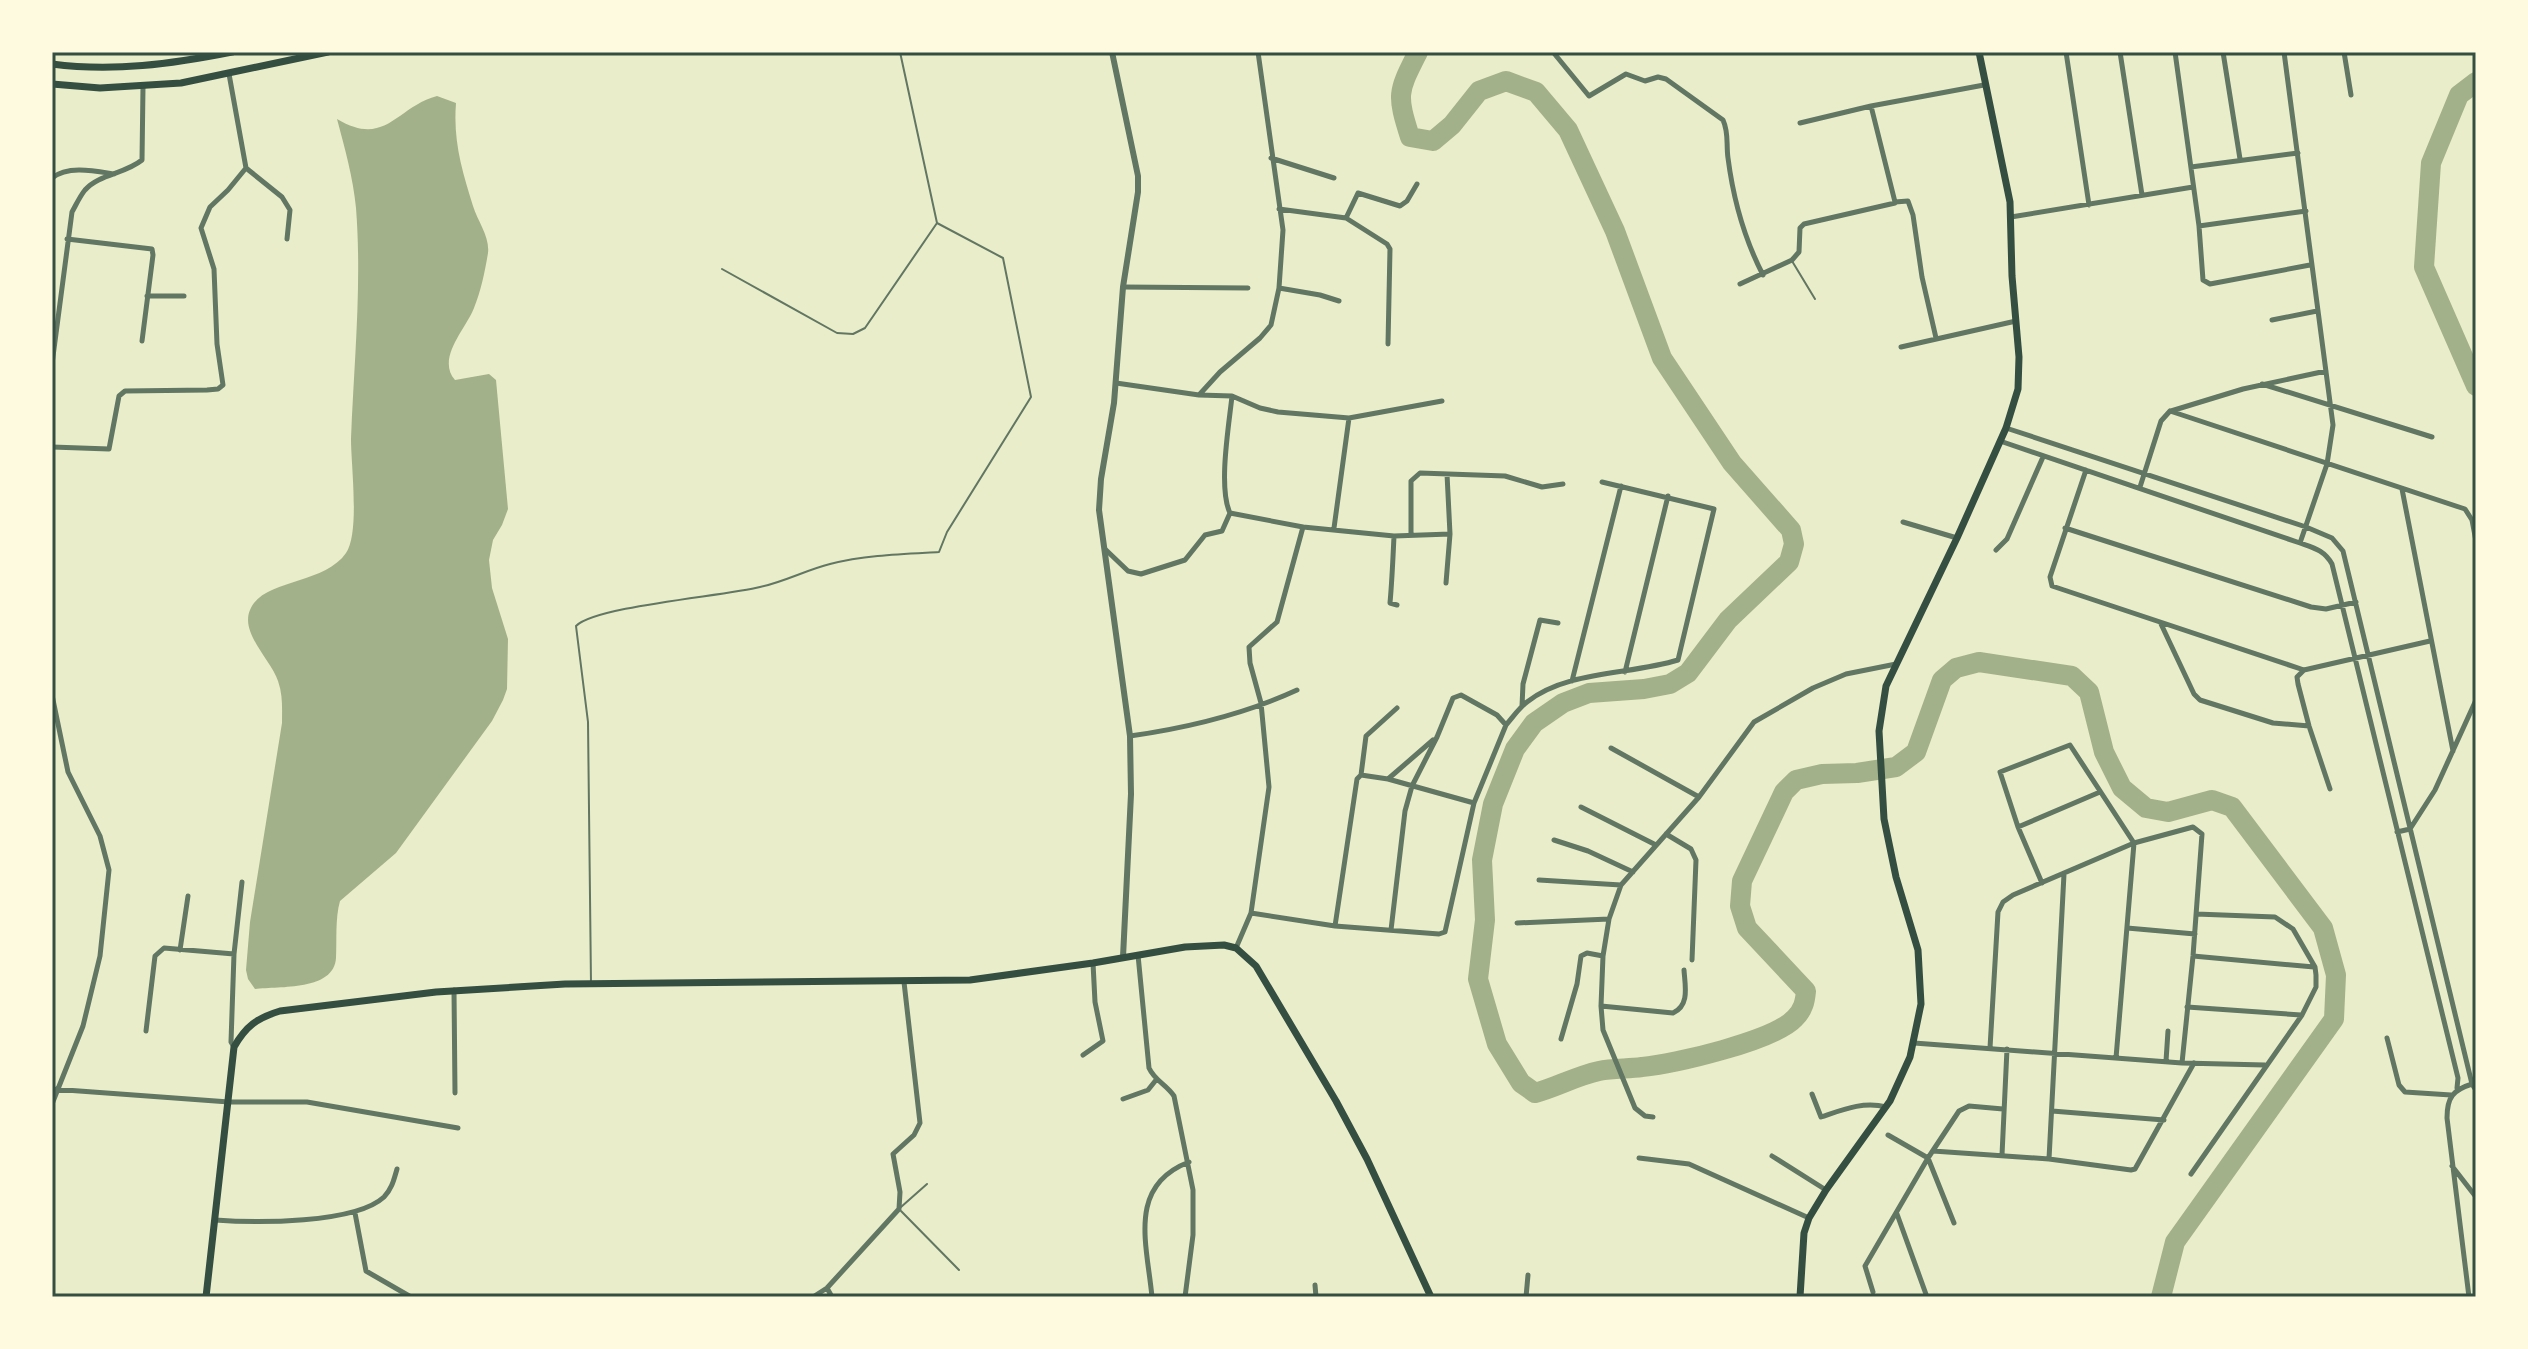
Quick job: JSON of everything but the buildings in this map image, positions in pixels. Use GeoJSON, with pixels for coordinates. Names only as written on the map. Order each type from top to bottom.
{"type":"FeatureCollection","features":[{"type":"Feature","properties":{"kind":"main road"},"geometry":{"type":"LineString","coordinates":[[52,64],[92,68],[133,67],[232,52]]}},
{"type":"Feature","properties":{"kind":"main road"},"geometry":{"type":"LineString","coordinates":[[286,52],[288,61]]}},
{"type":"Feature","properties":{"kind":"main road"},"geometry":{"type":"LineString","coordinates":[[52,84],[143,87],[229,74],[328,52]]}},
{"type":"Feature","properties":{"kind":"main road"},"geometry":{"type":"LineString","coordinates":[[1800,1297],[1804,1233],[1809,1218],[1887,1107],[1914,1043],[1921,1004],[1918,950],[1888,847],[1880,755],[1881,709],[1886,686],[2006,428],[2018,389],[2011,217],[2006,173],[1979,52]]}},
{"type":"Feature","properties":{"kind":"main road"},"geometry":{"type":"LineString","coordinates":[[206,1297],[234,1047],[248,1025],[262,1016],[280,1011],[454,990],[591,984],[970,980],[1185,947],[1224,945],[1236,948],[1256,966],[1336,1101],[1367,1159],[1431,1297]]}},
{"type":"Feature","properties":{"kind":"street"},"geometry":{"type":"LineString","coordinates":[[1112,52],[1138,176],[1099,510],[1130,736],[1131,794],[1123,957]]}},
{"type":"Feature","properties":{"kind":"street"},"geometry":{"type":"LineString","coordinates":[[1197,395],[1271,325],[1279,288],[1283,241],[1258,52]]}},
{"type":"Feature","properties":{"kind":"street"},"geometry":{"type":"LineString","coordinates":[[1553,52],[1589,96],[1626,74],[1645,81],[1658,77],[1666,79],[1723,120],[1727,130],[1727,156],[1740,215],[1763,275]]}},
{"type":"Feature","properties":{"kind":"street"},"geometry":{"type":"LineString","coordinates":[[2066,52],[2089,205]]}},
{"type":"Feature","properties":{"kind":"street"},"geometry":{"type":"LineString","coordinates":[[2120,52],[2142,195]]}},
{"type":"Feature","properties":{"kind":"street"},"geometry":{"type":"LineString","coordinates":[[2175,52],[2199,226],[2202,276],[2206,283],[2310,265]]}},
{"type":"Feature","properties":{"kind":"street"},"geometry":{"type":"LineString","coordinates":[[2223,52],[2240,159]]}},
{"type":"Feature","properties":{"kind":"street"},"geometry":{"type":"LineString","coordinates":[[2284,52],[2331,406],[2332,439],[2327,464],[2300,543]]}},
{"type":"Feature","properties":{"kind":"street"},"geometry":{"type":"LineString","coordinates":[[2344,52],[2351,95]]}},
{"type":"Feature","properties":{"kind":"street"},"geometry":{"type":"LineString","coordinates":[[229,74],[246,168],[282,197],[290,210],[287,239]]}},
{"type":"Feature","properties":{"kind":"street"},"geometry":{"type":"LineString","coordinates":[[1800,123],[1984,85]]}},
{"type":"Feature","properties":{"kind":"street"},"geometry":{"type":"LineString","coordinates":[[52,364],[72,212],[84,190],[95,181],[130,170],[142,160],[143,87]]}},
{"type":"Feature","properties":{"kind":"street"},"geometry":{"type":"LineString","coordinates":[[1871,106],[1895,202]]}},
{"type":"Feature","properties":{"kind":"street"},"geometry":{"type":"LineString","coordinates":[[2191,167],[2298,153]]}},
{"type":"Feature","properties":{"kind":"street"},"geometry":{"type":"LineString","coordinates":[[1271,158],[1334,178]]}},
{"type":"Feature","properties":{"kind":"street"},"geometry":{"type":"LineString","coordinates":[[52,447],[109,449],[119,396],[125,391],[207,390],[223,385],[217,344],[214,269],[201,228],[210,207],[246,168]]}},
{"type":"Feature","properties":{"kind":"street"},"geometry":{"type":"LineString","coordinates":[[52,178],[60,171],[93,170],[115,175]]}},
{"type":"Feature","properties":{"kind":"street"},"geometry":{"type":"LineString","coordinates":[[1346,218],[1358,193],[1400,206],[1407,201],[1417,184]]}},
{"type":"Feature","properties":{"kind":"street"},"geometry":{"type":"LineString","coordinates":[[2011,217],[2193,187]]}},
{"type":"Feature","properties":{"kind":"street"},"geometry":{"type":"LineString","coordinates":[[1740,284],[1792,260],[1799,252],[1800,228],[1804,224],[1908,201],[1936,338]]}},
{"type":"Feature","properties":{"kind":"street"},"geometry":{"type":"LineString","coordinates":[[1279,209],[1346,218],[1387,244],[1390,249],[1388,344]]}},
{"type":"Feature","properties":{"kind":"street"},"geometry":{"type":"LineString","coordinates":[[2199,226],[2306,211]]}},
{"type":"Feature","properties":{"kind":"street"},"geometry":{"type":"LineString","coordinates":[[67,239],[152,249],[142,341]]}},
{"type":"Feature","properties":{"kind":"street"},"geometry":{"type":"LineString","coordinates":[[1123,287],[1248,288]]}},
{"type":"Feature","properties":{"kind":"street"},"geometry":{"type":"LineString","coordinates":[[1279,288],[1339,301]]}},
{"type":"Feature","properties":{"kind":"street"},"geometry":{"type":"LineString","coordinates":[[147,296],[184,296]]}},
{"type":"Feature","properties":{"kind":"street"},"geometry":{"type":"LineString","coordinates":[[2272,320],[2317,311]]}},
{"type":"Feature","properties":{"kind":"street"},"geometry":{"type":"LineString","coordinates":[[1901,347],[2016,321]]}},
{"type":"Feature","properties":{"kind":"street"},"geometry":{"type":"LineString","coordinates":[[2140,487],[2161,421],[2170,411],[2262,384],[2326,371]]}},
{"type":"Feature","properties":{"kind":"street"},"geometry":{"type":"LineString","coordinates":[[1116,383],[1197,395],[1232,396],[1269,410],[1349,418],[1442,401]]}},
{"type":"Feature","properties":{"kind":"street"},"geometry":{"type":"LineString","coordinates":[[2262,384],[2432,437]]}},
{"type":"Feature","properties":{"kind":"street"},"geometry":{"type":"LineString","coordinates":[[1106,550],[1128,571],[1141,574],[1185,560],[1205,535],[1222,531],[1230,513],[1226,502],[1226,448],[1232,396]]}},
{"type":"Feature","properties":{"kind":"street"},"geometry":{"type":"LineString","coordinates":[[2170,411],[2465,509],[2472,520],[2476,541]]}},
{"type":"Feature","properties":{"kind":"street"},"geometry":{"type":"LineString","coordinates":[[1334,528],[1349,418]]}},
{"type":"Feature","properties":{"kind":"street"},"geometry":{"type":"LineString","coordinates":[[2006,428],[2306,527],[2338,542],[2370,655],[2474,1087],[2457,1088]]}},
{"type":"Feature","properties":{"kind":"street"},"geometry":{"type":"LineString","coordinates":[[2000,441],[2300,543],[2327,556],[2356,658],[2458,1078],[2457,1088],[2447,1104],[2447,1118],[2469,1297]]}},
{"type":"Feature","properties":{"kind":"street"},"geometry":{"type":"LineString","coordinates":[[1996,550],[2007,539],[2043,457]]}},
{"type":"Feature","properties":{"kind":"street"},"geometry":{"type":"LineString","coordinates":[[2086,470],[2050,577],[2052,586],[2304,670],[2430,641]]}},
{"type":"Feature","properties":{"kind":"street"},"geometry":{"type":"LineString","coordinates":[[1411,534],[1411,481],[1420,473],[1505,476],[1542,487],[1563,484]]}},
{"type":"Feature","properties":{"kind":"street"},"geometry":{"type":"LineString","coordinates":[[1446,583],[1450,534],[1447,474]]}},
{"type":"Feature","properties":{"kind":"street"},"geometry":{"type":"LineString","coordinates":[[1251,913],[1335,926],[1445,932],[1474,803],[1506,725],[1528,701],[1572,681],[1650,669],[1678,660],[1714,509],[1602,482]]}},
{"type":"Feature","properties":{"kind":"street"},"geometry":{"type":"LineString","coordinates":[[1572,681],[1621,486]]}},
{"type":"Feature","properties":{"kind":"street"},"geometry":{"type":"LineString","coordinates":[[2402,489],[2453,751]]}},
{"type":"Feature","properties":{"kind":"street"},"geometry":{"type":"LineString","coordinates":[[1625,672],[1668,496]]}},
{"type":"Feature","properties":{"kind":"street"},"geometry":{"type":"LineString","coordinates":[[1230,513],[1303,527],[1394,536],[1450,534]]}},
{"type":"Feature","properties":{"kind":"street"},"geometry":{"type":"LineString","coordinates":[[1903,522],[1957,538]]}},
{"type":"Feature","properties":{"kind":"street"},"geometry":{"type":"LineString","coordinates":[[1236,948],[1251,913],[1269,787],[1261,703],[1249,647],[1277,622],[1303,527]]}},
{"type":"Feature","properties":{"kind":"street"},"geometry":{"type":"LineString","coordinates":[[2065,528],[2311,607],[2326,609],[2356,602]]}},
{"type":"Feature","properties":{"kind":"street"},"geometry":{"type":"LineString","coordinates":[[1394,536],[1390,601],[1397,605]]}},
{"type":"Feature","properties":{"kind":"street"},"geometry":{"type":"LineString","coordinates":[[1522,707],[1523,684],[1540,620],[1558,623]]}},
{"type":"Feature","properties":{"kind":"street"},"geometry":{"type":"LineString","coordinates":[[2160,623],[2194,694],[2200,700],[2273,723],[2309,726]]}},
{"type":"Feature","properties":{"kind":"street"},"geometry":{"type":"LineString","coordinates":[[1653,1117],[1645,1116],[1635,1108],[1603,1030],[1603,956],[1609,919],[1621,885],[1699,797],[1754,722],[1813,688],[1846,674],[1896,664]]}},
{"type":"Feature","properties":{"kind":"street"},"geometry":{"type":"LineString","coordinates":[[2304,670],[2297,677],[2330,789]]}},
{"type":"Feature","properties":{"kind":"street"},"geometry":{"type":"LineString","coordinates":[[1130,736],[1191,726],[1271,702],[1297,690]]}},
{"type":"Feature","properties":{"kind":"street"},"geometry":{"type":"LineString","coordinates":[[52,695],[68,772],[100,836],[109,870],[100,956],[83,1026],[55,1089],[52,1104]]}},
{"type":"Feature","properties":{"kind":"street"},"geometry":{"type":"LineString","coordinates":[[1391,930],[1405,811],[1412,786],[1456,695],[1465,696],[1497,715],[1506,725]]}},
{"type":"Feature","properties":{"kind":"street"},"geometry":{"type":"LineString","coordinates":[[2397,832],[2410,829],[2435,790],[2476,700]]}},
{"type":"Feature","properties":{"kind":"street"},"geometry":{"type":"LineString","coordinates":[[1335,926],[1366,736],[1397,708]]}},
{"type":"Feature","properties":{"kind":"street"},"geometry":{"type":"LineString","coordinates":[[1388,779],[1437,737]]}},
{"type":"Feature","properties":{"kind":"street"},"geometry":{"type":"LineString","coordinates":[[2042,883],[2018,827],[2000,772],[2070,745],[2134,843],[2116,1058]]}},
{"type":"Feature","properties":{"kind":"street"},"geometry":{"type":"LineString","coordinates":[[1611,748],[1699,797]]}},
{"type":"Feature","properties":{"kind":"street"},"geometry":{"type":"LineString","coordinates":[[1361,775],[1388,779],[1474,803]]}},
{"type":"Feature","properties":{"kind":"street"},"geometry":{"type":"LineString","coordinates":[[2018,827],[2100,792]]}},
{"type":"Feature","properties":{"kind":"street"},"geometry":{"type":"LineString","coordinates":[[1581,807],[1656,845]]}},
{"type":"Feature","properties":{"kind":"street"},"geometry":{"type":"LineString","coordinates":[[1990,1048],[1999,906],[2006,898],[2134,843],[2193,827],[2202,834],[2182,1063]]}},
{"type":"Feature","properties":{"kind":"street"},"geometry":{"type":"LineString","coordinates":[[1666,834],[1691,849],[1696,860],[1692,960]]}},
{"type":"Feature","properties":{"kind":"street"},"geometry":{"type":"LineString","coordinates":[[1554,840],[1588,851],[1633,872]]}},
{"type":"Feature","properties":{"kind":"street"},"geometry":{"type":"LineString","coordinates":[[2049,1159],[2064,874]]}},
{"type":"Feature","properties":{"kind":"street"},"geometry":{"type":"LineString","coordinates":[[1539,880],[1621,885]]}},
{"type":"Feature","properties":{"kind":"street"},"geometry":{"type":"LineString","coordinates":[[234,1047],[231,1042],[234,954],[242,882]]}},
{"type":"Feature","properties":{"kind":"street"},"geometry":{"type":"LineString","coordinates":[[180,950],[188,896]]}},
{"type":"Feature","properties":{"kind":"street"},"geometry":{"type":"LineString","coordinates":[[2191,1174],[2302,1015],[2316,987],[2315,967],[2293,929],[2275,917],[2196,914]]}},
{"type":"Feature","properties":{"kind":"street"},"geometry":{"type":"LineString","coordinates":[[1517,923],[1609,919]]}},
{"type":"Feature","properties":{"kind":"street"},"geometry":{"type":"LineString","coordinates":[[2127,928],[2195,934]]}},
{"type":"Feature","properties":{"kind":"street"},"geometry":{"type":"LineString","coordinates":[[146,1031],[155,956],[164,948],[234,954]]}},
{"type":"Feature","properties":{"kind":"street"},"geometry":{"type":"LineString","coordinates":[[1561,1039],[1577,984],[1581,956],[1587,953],[1603,956]]}},
{"type":"Feature","properties":{"kind":"street"},"geometry":{"type":"LineString","coordinates":[[1138,954],[1149,1068],[1174,1096],[1193,1190],[1193,1235],[1185,1297]]}},
{"type":"Feature","properties":{"kind":"street"},"geometry":{"type":"LineString","coordinates":[[2193,956],[2315,967]]}},
{"type":"Feature","properties":{"kind":"street"},"geometry":{"type":"LineString","coordinates":[[1083,1055],[1103,1041],[1095,1002],[1093,963]]}},
{"type":"Feature","properties":{"kind":"street"},"geometry":{"type":"LineString","coordinates":[[1601,1006],[1673,1013],[1680,1010],[1685,999],[1684,970]]}},
{"type":"Feature","properties":{"kind":"street"},"geometry":{"type":"LineString","coordinates":[[2433,973],[2445,970]]}},
{"type":"Feature","properties":{"kind":"street"},"geometry":{"type":"LineString","coordinates":[[813,1297],[827,1288],[899,1209],[900,1192],[893,1154],[914,1135],[920,1123],[904,982]]}},
{"type":"Feature","properties":{"kind":"street"},"geometry":{"type":"LineString","coordinates":[[454,990],[455,1093]]}},
{"type":"Feature","properties":{"kind":"street"},"geometry":{"type":"LineString","coordinates":[[2187,1007],[2302,1015]]}},
{"type":"Feature","properties":{"kind":"street"},"geometry":{"type":"LineString","coordinates":[[2166,1061],[2168,1031]]}},
{"type":"Feature","properties":{"kind":"street"},"geometry":{"type":"LineString","coordinates":[[2387,1038],[2396,1075],[2405,1092],[2451,1095]]}},
{"type":"Feature","properties":{"kind":"street"},"geometry":{"type":"LineString","coordinates":[[1914,1043],[2182,1063],[2266,1065]]}},
{"type":"Feature","properties":{"kind":"street"},"geometry":{"type":"LineString","coordinates":[[2002,1155],[2007,1049]]}},
{"type":"Feature","properties":{"kind":"street"},"geometry":{"type":"LineString","coordinates":[[1933,1151],[2135,1169],[2194,1063]]}},
{"type":"Feature","properties":{"kind":"street"},"geometry":{"type":"LineString","coordinates":[[1123,1099],[1148,1090],[1157,1080]]}},
{"type":"Feature","properties":{"kind":"street"},"geometry":{"type":"LineString","coordinates":[[55,1089],[229,1102],[307,1102],[458,1128]]}},
{"type":"Feature","properties":{"kind":"street"},"geometry":{"type":"LineString","coordinates":[[1812,1094],[1821,1117],[1856,1106],[1876,1104],[1887,1107]]}},
{"type":"Feature","properties":{"kind":"street"},"geometry":{"type":"LineString","coordinates":[[1873,1292],[1865,1266],[1959,1111],[1964,1108],[2003,1109]]}},
{"type":"Feature","properties":{"kind":"street"},"geometry":{"type":"LineString","coordinates":[[2052,1111],[2164,1120]]}},
{"type":"Feature","properties":{"kind":"street"},"geometry":{"type":"LineString","coordinates":[[1888,1135],[1928,1158],[1954,1223]]}},
{"type":"Feature","properties":{"kind":"street"},"geometry":{"type":"LineString","coordinates":[[1772,1156],[1826,1190]]}},
{"type":"Feature","properties":{"kind":"street"},"geometry":{"type":"LineString","coordinates":[[1639,1158],[1689,1164],[1809,1218]]}},
{"type":"Feature","properties":{"kind":"street"},"geometry":{"type":"LineString","coordinates":[[1152,1297],[1145,1223],[1147,1202],[1155,1185],[1171,1169],[1189,1162]]}},
{"type":"Feature","properties":{"kind":"street"},"geometry":{"type":"LineString","coordinates":[[2451,1164],[2476,1197]]}},
{"type":"Feature","properties":{"kind":"street"},"geometry":{"type":"LineString","coordinates":[[215,1220],[253,1223],[355,1213],[383,1199],[390,1190],[397,1169]]}},
{"type":"Feature","properties":{"kind":"street"},"geometry":{"type":"LineString","coordinates":[[355,1213],[366,1271],[411,1297]]}},
{"type":"Feature","properties":{"kind":"street"},"geometry":{"type":"LineString","coordinates":[[1897,1213],[1927,1297]]}},
{"type":"Feature","properties":{"kind":"street"},"geometry":{"type":"LineString","coordinates":[[1526,1297],[1528,1275]]}},
{"type":"Feature","properties":{"kind":"street"},"geometry":{"type":"LineString","coordinates":[[1315,1285],[1316,1297]]}},
{"type":"Feature","properties":{"kind":"street"},"geometry":{"type":"LineString","coordinates":[[827,1288],[832,1297]]}},
{"type":"Feature","properties":{"kind":"lane"},"geometry":{"type":"LineString","coordinates":[[722,269],[837,333],[853,334],[865,328],[937,223],[900,52]]}},
{"type":"Feature","properties":{"kind":"lane"},"geometry":{"type":"LineString","coordinates":[[591,984],[588,722],[576,626],[581,620],[608,612],[762,587],[830,564],[874,556],[939,552],[947,532],[1031,397],[1003,258],[937,223]]}},
{"type":"Feature","properties":{"kind":"lane"},"geometry":{"type":"LineString","coordinates":[[1792,260],[1815,299]]}},
{"type":"Feature","properties":{"kind":"lane"},"geometry":{"type":"LineString","coordinates":[[927,1184],[899,1209],[959,1270]]}},
{"type":"Feature","properties":{"kind":"shaded area"},"geometry":{"type":"Polygon","coordinates":[[[437,96],[456,103],[457,143],[462,168],[488,247],[476,301],[454,344],[449,362],[455,380],[489,374],[496,380],[508,509],[493,540],[489,560],[492,588],[508,639],[507,689],[492,721],[396,853],[340,901],[333,969],[316,982],[255,989],[246,970],[250,922],[282,707],[278,681],[253,637],[248,619],[257,600],[267,593],[336,563],[346,553],[353,530],[351,439],[358,237],[353,185],[337,119],[354,127],[379,127],[437,96]]]}},
{"type":"Feature","properties":{"kind":"waterway"},"geometry":{"type":"LineString","coordinates":[[1418,52],[1401,93],[1410,137],[1433,141],[1452,125],[1479,91],[1506,81],[1536,92],[1568,130],[1615,231],[1662,358],[1732,463],[1791,530],[1794,544],[1789,562],[1728,620],[1688,673],[1670,684],[1589,693],[1563,703],[1534,723],[1515,749],[1493,804],[1482,860],[1485,920],[1478,979],[1497,1044],[1521,1083],[1535,1093],[1599,1071],[1657,1065],[1723,1050],[1784,1027],[1800,1012],[1806,991],[1747,928],[1740,906],[1742,881],[1784,792],[1796,780],[1822,774],[1896,767],[1916,752],[1942,680],[1956,668],[1979,662],[2072,676],[2089,692],[2104,752],[2122,788],[2146,808],[2168,812],[2212,800],[2232,807],[2323,928],[2336,975],[2334,1019],[2175,1242],[2161,1297]]}},
{"type":"Feature","properties":{"kind":"waterway"},"geometry":{"type":"LineString","coordinates":[[2476,82],[2459,95],[2431,163],[2424,267],[2476,386]]}}]}
